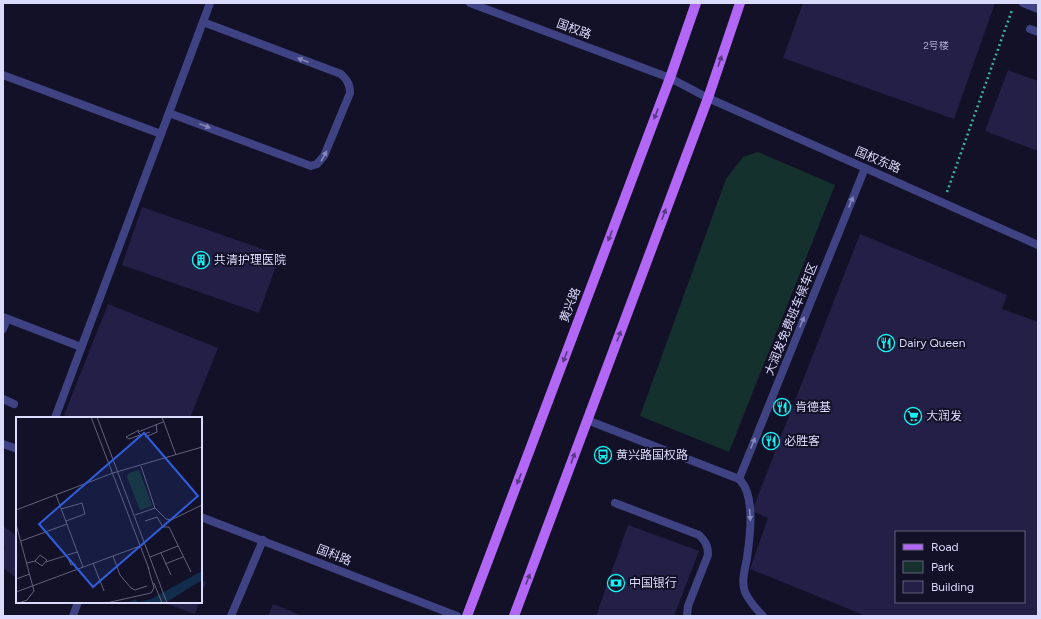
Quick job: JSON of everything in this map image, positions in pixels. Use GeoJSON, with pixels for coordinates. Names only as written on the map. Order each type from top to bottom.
{"type":"FeatureCollection","features":[{"type":"Feature","properties":{"kind":"main road","name":"黄兴路"},"geometry":{"type":"LineString","coordinates":[[467,616],[670,78],[696,3]]}},
{"type":"Feature","properties":{"kind":"main road"},"geometry":{"type":"LineString","coordinates":[[514,616],[708,98],[740,3]]}},
{"type":"Feature","properties":{"kind":"street"},"geometry":{"type":"LineString","coordinates":[[54,417],[210,3]]}},
{"type":"Feature","properties":{"kind":"street","name":"国权路"},"geometry":{"type":"LineString","coordinates":[[470,3],[670,78],[708,98]]}},
{"type":"Feature","properties":{"kind":"street"},"geometry":{"type":"LineString","coordinates":[[1024,3],[1038,9]]}},
{"type":"Feature","properties":{"kind":"street"},"geometry":{"type":"LineString","coordinates":[[169,112],[311,166],[317,164],[324,156],[350,93],[350,87],[346,79],[341,74],[203,22]]}},
{"type":"Feature","properties":{"kind":"street"},"geometry":{"type":"LineString","coordinates":[[3,75],[161,134]]}},
{"type":"Feature","properties":{"kind":"street","name":"国权东路"},"geometry":{"type":"LineString","coordinates":[[708,98],[1038,245]]}},
{"type":"Feature","properties":{"kind":"street","name":"大润发免费班车候车区"},"geometry":{"type":"LineString","coordinates":[[739,479],[865,168]]}},
{"type":"Feature","properties":{"kind":"street"},"geometry":{"type":"LineString","coordinates":[[3,329],[5,318],[80,346]]}},
{"type":"Feature","properties":{"kind":"street"},"geometry":{"type":"LineString","coordinates":[[3,399],[14,404]]}},
{"type":"Feature","properties":{"kind":"street"},"geometry":{"type":"LineString","coordinates":[[587,420],[739,479],[744,484],[747,492],[750,517],[750,538],[743,578],[744,591],[750,601],[763,616]]}},
{"type":"Feature","properties":{"kind":"street"},"geometry":{"type":"LineString","coordinates":[[3,444],[16,449]]}},
{"type":"Feature","properties":{"kind":"street"},"geometry":{"type":"LineString","coordinates":[[615,503],[699,536],[704,540],[708,547],[708,555],[688,606],[687,616]]}},
{"type":"Feature","properties":{"kind":"street","name":"国科路"},"geometry":{"type":"LineString","coordinates":[[202,517],[457,616]]}},
{"type":"Feature","properties":{"kind":"street"},"geometry":{"type":"LineString","coordinates":[[231,616],[263,540]]}},
{"type":"Feature","properties":{"kind":"street"},"geometry":{"type":"LineString","coordinates":[[73,616],[78,603]]}},
{"type":"Feature","properties":{"kind":"path"},"geometry":{"type":"LineString","coordinates":[[944,202],[1015,3]]}},
{"type":"Feature","properties":{"kind":"green space"},"geometry":{"type":"Polygon","coordinates":[[[758,152],[835,185],[729,452],[640,416],[726,179],[743,157],[758,152]]]}},
{"type":"Feature","properties":{"kind":"building"},"geometry":{"type":"Polygon","coordinates":[[[803,3],[995,3],[954,119],[783,58],[803,3]]]}},
{"type":"Feature","properties":{"kind":"building"},"geometry":{"type":"Polygon","coordinates":[[[1008,70],[1038,81],[1038,151],[985,131],[1008,70]]]}},
{"type":"Feature","properties":{"kind":"building","name":"共清护理医院"},"geometry":{"type":"Polygon","coordinates":[[[142,207],[280,255],[259,313],[122,265],[142,207]]]}},
{"type":"Feature","properties":{"kind":"building","name":"大润发"},"geometry":{"type":"Polygon","coordinates":[[[860,234],[1007,295],[1002,309],[1038,322],[1038,616],[866,616],[750,569],[768,518],[752,511],[860,234]]]}},
{"type":"Feature","properties":{"kind":"building"},"geometry":{"type":"Polygon","coordinates":[[[108,304],[218,348],[190,417],[69,417],[64,415],[108,304]]]}},
{"type":"Feature","properties":{"kind":"building"},"geometry":{"type":"Polygon","coordinates":[[[628,525],[699,551],[674,616],[596,616],[628,525]]]}},
{"type":"Feature","properties":{"kind":"building"},"geometry":{"type":"Polygon","coordinates":[[[3,526],[16,535],[15,577],[3,568],[3,551],[5,547],[3,546],[3,526]]]}},
{"type":"Feature","properties":{"kind":"building"},"geometry":{"type":"Polygon","coordinates":[[[202,580],[206,582],[202,592],[202,580]]]}},
{"type":"Feature","properties":{"kind":"building"},"geometry":{"type":"Polygon","coordinates":[[[164,603],[199,603],[195,614],[164,603]]]}},
{"type":"Feature","properties":{"kind":"building"},"geometry":{"type":"Polygon","coordinates":[[[273,604],[303,616],[268,616],[273,604]]]}},
{"type":"Feature","properties":{"kind":"place","name":"共清护理医院"},"geometry":{"type":"Point","coordinates":[201,260]}},
{"type":"Feature","properties":{"kind":"place","name":"Dairy Queen"},"geometry":{"type":"Point","coordinates":[886,343]}},
{"type":"Feature","properties":{"kind":"place","name":"肯德基"},"geometry":{"type":"Point","coordinates":[782,407]}},
{"type":"Feature","properties":{"kind":"place","name":"大润发"},"geometry":{"type":"Point","coordinates":[913,416]}},
{"type":"Feature","properties":{"kind":"place","name":"必胜客"},"geometry":{"type":"Point","coordinates":[771,441]}},
{"type":"Feature","properties":{"kind":"place","name":"黄兴路国权路"},"geometry":{"type":"Point","coordinates":[603,455]}},
{"type":"Feature","properties":{"kind":"place","name":"中国银行"},"geometry":{"type":"Point","coordinates":[616,583]}}]}
